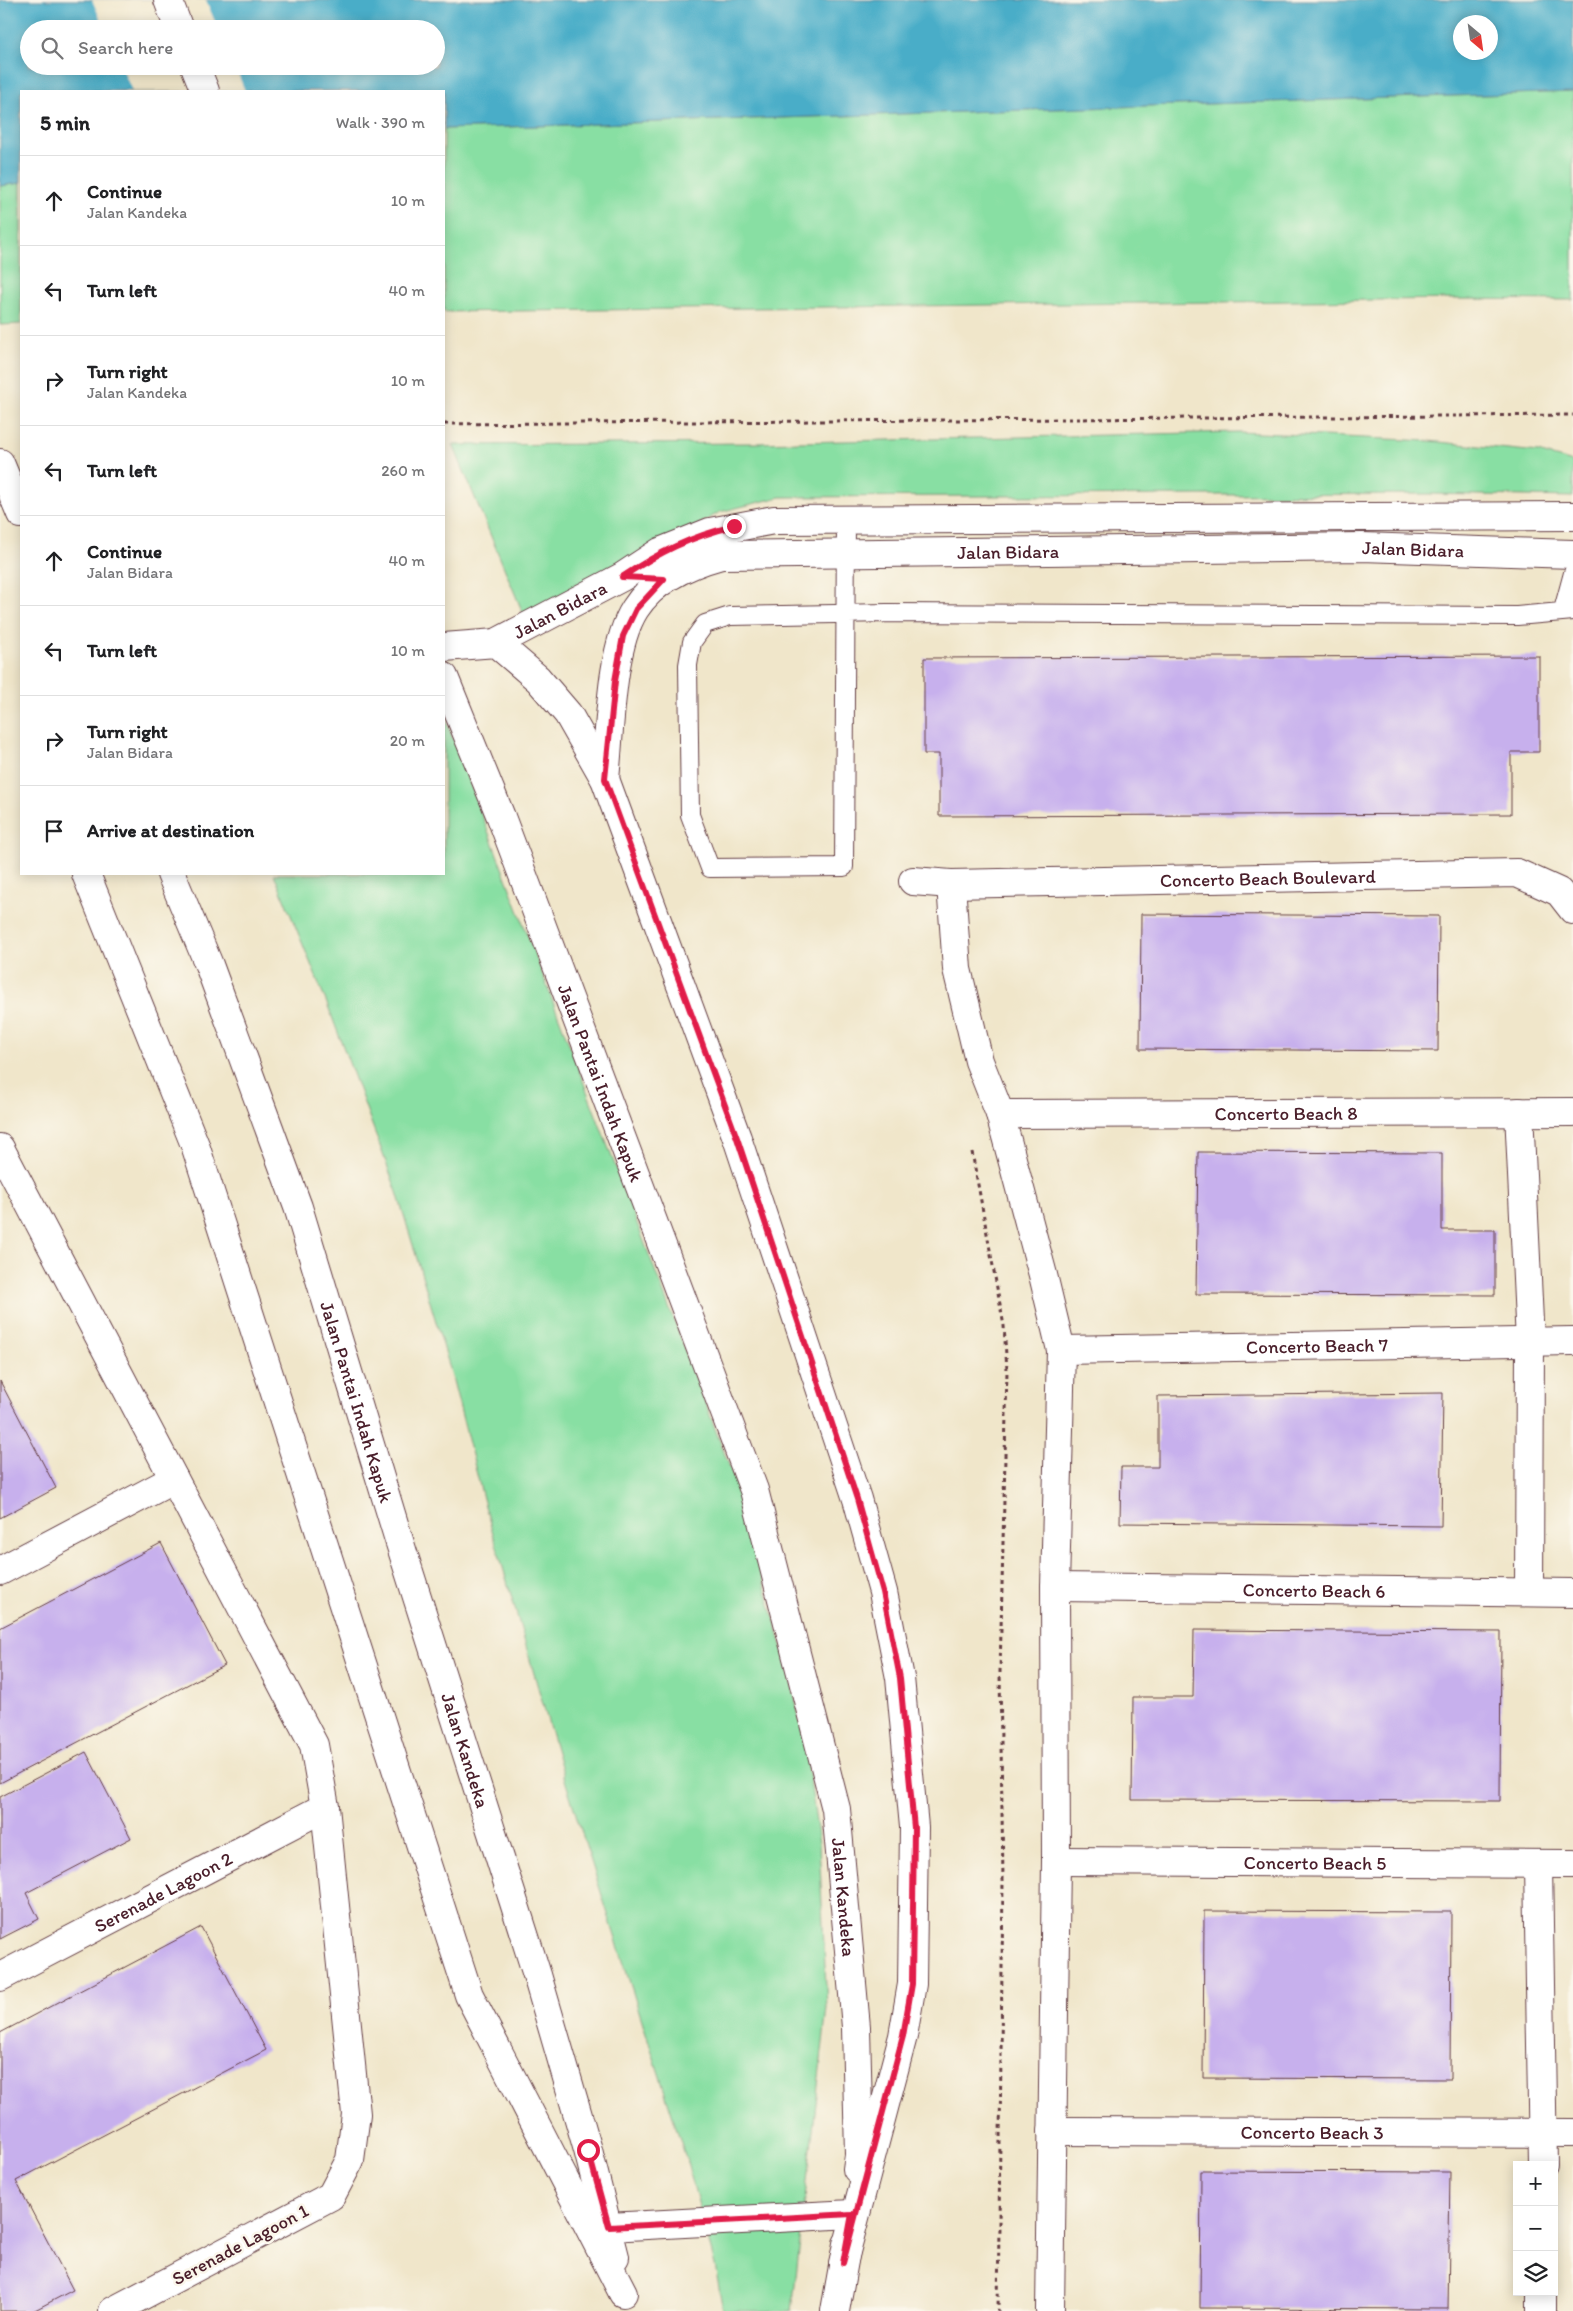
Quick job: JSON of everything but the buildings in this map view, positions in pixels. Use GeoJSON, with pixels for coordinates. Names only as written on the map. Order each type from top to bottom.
{"type":"FeatureCollection","features":[{"type":"Feature","properties":{"kind":"street"},"geometry":{"type":"LineString","coordinates":[[168,0],[176,20]]}},
{"type":"Feature","properties":{"kind":"street"},"geometry":{"type":"LineString","coordinates":[[199,75],[205,90]]}},
{"type":"Feature","properties":{"kind":"street"},"geometry":{"type":"LineString","coordinates":[[0,463],[20,512]]}},
{"type":"Feature","properties":{"kind":"street","name":"Jalan Bidara"},"geometry":{"type":"LineString","coordinates":[[496,643],[622,577],[660,552],[710,532],[774,520],[1573,516]]}},
{"type":"Feature","properties":{"kind":"street","name":"Jalan Bidara"},"geometry":{"type":"LineString","coordinates":[[605,779],[615,681],[623,636],[636,609],[664,579],[692,563],[720,555],[1362,547],[1573,554]]}},
{"type":"Feature","properties":{"kind":"street"},"geometry":{"type":"LineString","coordinates":[[622,577],[664,579]]}},
{"type":"Feature","properties":{"kind":"street"},"geometry":{"type":"LineString","coordinates":[[445,647],[496,643],[538,679],[568,714],[605,779],[737,1138],[854,1490],[883,1592],[900,1678],[914,1828],[912,1984],[903,2036],[843,2263]]}},
{"type":"Feature","properties":{"kind":"street","name":"Jalan Pantai Indah Kapuk"},"geometry":{"type":"LineString","coordinates":[[445,679],[501,817],[754,1490]]}},
{"type":"Feature","properties":{"kind":"street","name":"Concerto Beach Boulevard"},"geometry":{"type":"LineString","coordinates":[[913,881],[950,884],[1517,873],[1559,892],[1573,910]]}},
{"type":"Feature","properties":{"kind":"street"},"geometry":{"type":"LineString","coordinates":[[86,875],[194,1145],[469,1995],[625,2302]]}},
{"type":"Feature","properties":{"kind":"street","name":"Jalan Pantai Indah Kapuk"},"geometry":{"type":"LineString","coordinates":[[171,875],[209,965],[298,1207],[398,1537]]}},
{"type":"Feature","properties":{"kind":"street"},"geometry":{"type":"LineString","coordinates":[[950,884],[957,969],[978,1061],[1000,1114],[1061,1350],[1055,1587],[1056,1861],[1050,2311]]}},
{"type":"Feature","properties":{"kind":"street"},"geometry":{"type":"LineString","coordinates":[[1519,1112],[1530,1342],[1529,1592]]}},
{"type":"Feature","properties":{"kind":"street","name":"Concerto Beach 8"},"geometry":{"type":"LineString","coordinates":[[1000,1114],[1573,1112]]}},
{"type":"Feature","properties":{"kind":"street"},"geometry":{"type":"LineString","coordinates":[[3,1162],[314,1744],[325,1807]]}},
{"type":"Feature","properties":{"kind":"street","name":"Concerto Beach 7"},"geometry":{"type":"LineString","coordinates":[[1061,1350],[1573,1341]]}},
{"type":"Feature","properties":{"kind":"street"},"geometry":{"type":"LineString","coordinates":[[0,1571],[174,1479]]}},
{"type":"Feature","properties":{"kind":"street","name":"Jalan Kandeka"},"geometry":{"type":"LineString","coordinates":[[754,1490],[836,1809],[856,2027],[859,2155],[852,2214],[835,2311]]}},
{"type":"Feature","properties":{"kind":"street","name":"Jalan Kandeka"},"geometry":{"type":"LineString","coordinates":[[398,1537],[537,1975],[609,2227],[625,2302]]}},
{"type":"Feature","properties":{"kind":"street","name":"Concerto Beach 6"},"geometry":{"type":"LineString","coordinates":[[1055,1587],[1573,1593]]}},
{"type":"Feature","properties":{"kind":"street","name":"Serenade Lagoon 2"},"geometry":{"type":"LineString","coordinates":[[0,1977],[325,1807]]}},
{"type":"Feature","properties":{"kind":"street","name":"Serenade Lagoon 1"},"geometry":{"type":"LineString","coordinates":[[114,2311],[331,2196],[350,2160],[356,2114],[325,1807]]}},
{"type":"Feature","properties":{"kind":"street","name":"Concerto Beach 5"},"geometry":{"type":"LineString","coordinates":[[1056,1861],[1573,1864]]}},
{"type":"Feature","properties":{"kind":"street"},"geometry":{"type":"LineString","coordinates":[[1538,1864],[1542,2161]]}},
{"type":"Feature","properties":{"kind":"street","name":"Concerto Beach 3"},"geometry":{"type":"LineString","coordinates":[[1052,2131],[1573,2133]]}},
{"type":"Feature","properties":{"kind":"street"},"geometry":{"type":"LineString","coordinates":[[609,2227],[852,2214]]}},
{"type":"Feature","properties":{"kind":"street"},"geometry":{"type":"LineString","coordinates":[[1541,2296],[1541,2311]]}},
{"type":"Feature","properties":{"kind":"lane"},"geometry":{"type":"LineString","coordinates":[[846,520],[846,613],[844,867],[710,868],[690,815],[688,665],[692,642],[705,624],[730,616],[846,613],[1518,616],[1570,614],[1573,573]]}},
{"type":"Feature","properties":{"kind":"path"},"geometry":{"type":"LineString","coordinates":[[445,424],[1573,415]]}},
{"type":"Feature","properties":{"kind":"path"},"geometry":{"type":"LineString","coordinates":[[971,1148],[979,1200],[1004,1326],[1006,1370],[1000,1672],[1003,1880],[998,2311]]}},
{"type":"Feature","properties":{"kind":"green space"},"geometry":{"type":"Polygon","coordinates":[[[1573,92],[1573,300],[1455,299],[445,312],[445,129],[1573,92]]]}},
{"type":"Feature","properties":{"kind":"green space"},"geometry":{"type":"Polygon","coordinates":[[[20,183],[20,324],[0,325],[0,186],[20,183]]]}},
{"type":"Feature","properties":{"kind":"green space"},"geometry":{"type":"Polygon","coordinates":[[[1238,432],[1429,441],[1538,452],[1573,462],[1573,497],[1431,494],[780,497],[720,512],[698,525],[601,571],[525,618],[453,445],[756,443],[1238,432]]]}},
{"type":"Feature","properties":{"kind":"green space"},"geometry":{"type":"Polygon","coordinates":[[[445,718],[735,1481],[789,1671],[805,1745],[819,1843],[827,2008],[792,2311],[723,2311],[715,2265],[686,2158],[566,1783],[485,1506],[449,1365],[397,1192],[328,1006],[274,875],[445,875],[445,718]]]}},
{"type":"Feature","properties":{"kind":"water"},"geometry":{"type":"Polygon","coordinates":[[[0,0],[1573,0],[1573,92],[445,129],[445,90],[20,90],[20,183],[0,186],[0,0]]]}},
{"type":"Feature","properties":{"kind":"pier"},"geometry":{"type":"Polygon","coordinates":[[[92,0],[206,0],[214,20],[101,20],[92,0]]]}},
{"type":"Feature","properties":{"kind":"pier"},"geometry":{"type":"Polygon","coordinates":[[[125,75],[239,75],[245,90],[132,90],[125,75]]]}},
{"type":"Feature","properties":{"kind":"route"},"geometry":{"type":"LineString","coordinates":[[588,2150],[609,2227],[852,2214],[843,2263],[903,2036],[912,1984],[914,1828],[900,1678],[883,1592],[857,1499],[737,1138],[605,779],[615,681],[623,636],[636,609],[664,579],[622,577],[660,552],[710,532],[734,526]]}}]}
